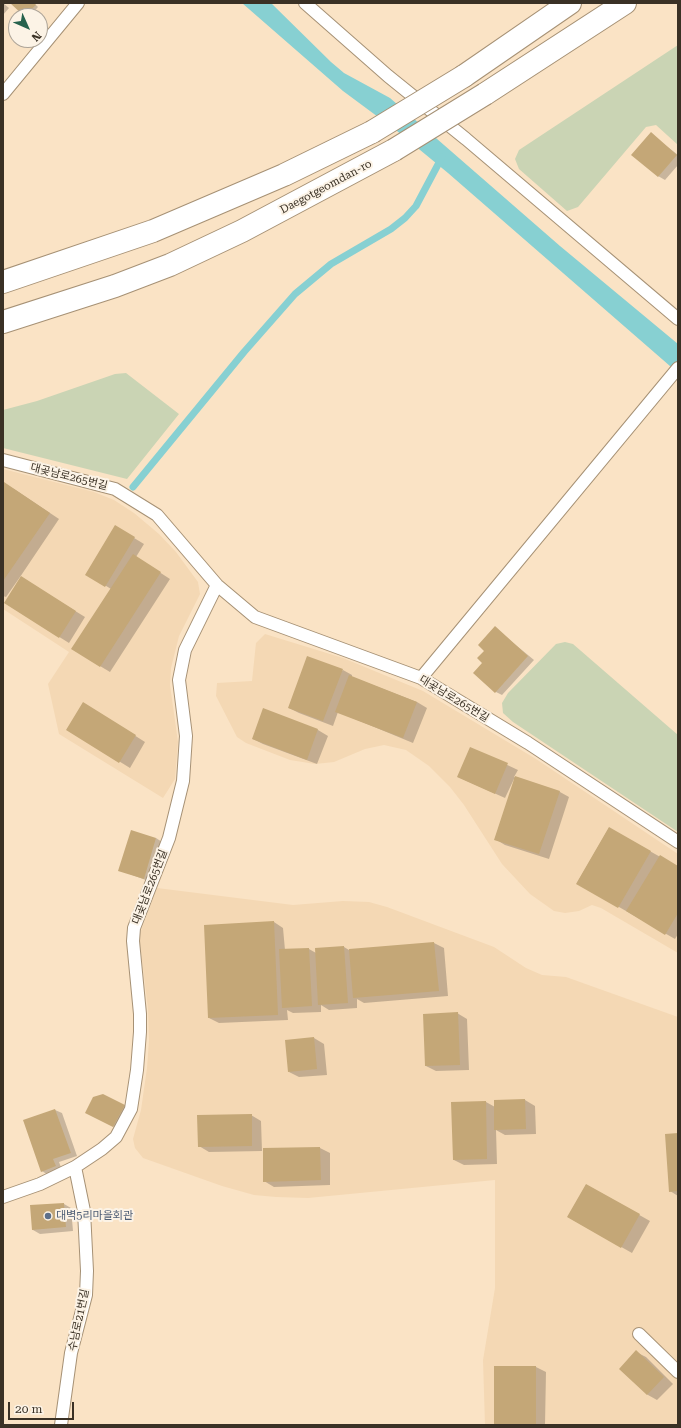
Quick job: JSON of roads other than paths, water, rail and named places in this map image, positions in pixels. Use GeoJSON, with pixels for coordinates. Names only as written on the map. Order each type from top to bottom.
{"type":"FeatureCollection","features":[{"type":"Feature","properties":{"kind":"main road"},"geometry":{"type":"LineString","coordinates":[[3,282],[153,231],[284,175],[372,132],[464,76],[570,3]]}},
{"type":"Feature","properties":{"kind":"main road","name":"Daegotgeomdan-ro"},"geometry":{"type":"LineString","coordinates":[[3,322],[116,286],[170,265],[256,225],[394,150],[485,94],[625,3]]}},
{"type":"Feature","properties":{"kind":"lane"},"geometry":{"type":"LineString","coordinates":[[3,94],[78,3]]}},
{"type":"Feature","properties":{"kind":"lane"},"geometry":{"type":"LineString","coordinates":[[305,3],[388,76],[466,139],[678,319]]}},
{"type":"Feature","properties":{"kind":"lane"},"geometry":{"type":"LineString","coordinates":[[421,678],[678,368]]}},
{"type":"Feature","properties":{"kind":"lane","name":"대곶남로265번길"},"geometry":{"type":"LineString","coordinates":[[3,460],[115,489],[157,515],[217,585],[255,617],[421,678],[528,743],[678,842]]}},
{"type":"Feature","properties":{"kind":"lane","name":"대곶남로265번길"},"geometry":{"type":"LineString","coordinates":[[3,1197],[40,1184],[75,1167],[102,1149],[116,1138],[131,1109],[137,1070],[140,1032],[140,1014],[133,941],[134,928],[169,838],[183,781],[186,736],[179,680],[185,650],[217,585]]}},
{"type":"Feature","properties":{"kind":"lane","name":"수남로21번길"},"geometry":{"type":"LineString","coordinates":[[61,1425],[71,1354],[86,1295],[88,1271],[84,1211],[75,1167]]}},
{"type":"Feature","properties":{"kind":"lane"},"geometry":{"type":"LineString","coordinates":[[639,1334],[678,1372]]}},
{"type":"Feature","properties":{"kind":"water"},"geometry":{"type":"Polygon","coordinates":[[[242,3],[271,3],[344,73],[390,98],[560,246],[678,344],[678,373],[448,173],[397,131],[343,91],[242,3]]]}},
{"type":"Feature","properties":{"kind":"waterway"},"geometry":{"type":"LineString","coordinates":[[133,487],[244,352],[295,294],[331,264],[391,229],[405,218],[416,206],[442,157]]}},
{"type":"Feature","properties":{"kind":"place","name":"대벽5리마을회관"},"geometry":{"type":"Point","coordinates":[48,1216]}}]}
